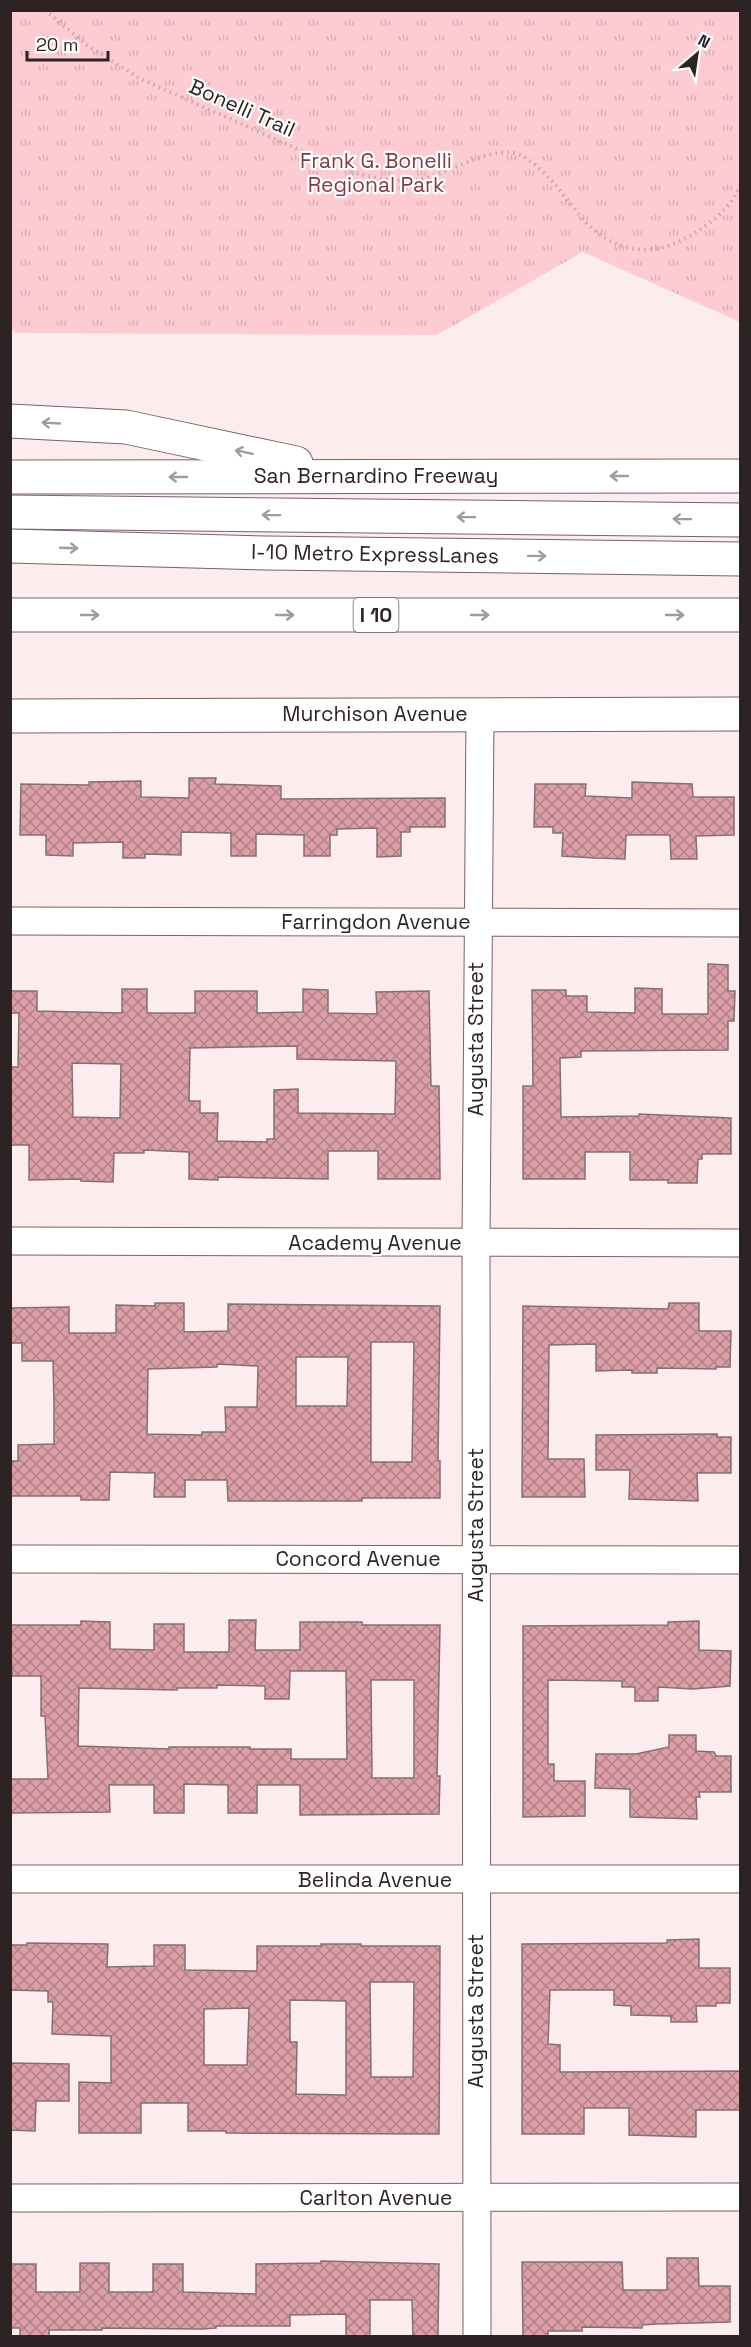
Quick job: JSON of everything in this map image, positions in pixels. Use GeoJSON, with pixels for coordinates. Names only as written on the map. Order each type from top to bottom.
{"type":"FeatureCollection","features":[{"type":"Feature","properties":{"kind":"main road"},"geometry":{"type":"LineString","coordinates":[[10,421],[126,428],[363,477]]}},
{"type":"Feature","properties":{"kind":"main road","name":"San Bernardino Freeway"},"geometry":{"type":"LineString","coordinates":[[10,477],[741,476]]}},
{"type":"Feature","properties":{"kind":"main road","name":"I-10 Metro ExpressLanes"},"geometry":{"type":"LineString","coordinates":[[10,512],[741,520]]}},
{"type":"Feature","properties":{"kind":"main road","name":"I-10 Metro ExpressLanes"},"geometry":{"type":"LineString","coordinates":[[10,546],[266,553],[741,559]]}},
{"type":"Feature","properties":{"kind":"main road","name":"I 10"},"geometry":{"type":"LineString","coordinates":[[10,615],[741,615]]}},
{"type":"Feature","properties":{"kind":"main road","name":"Murchison Avenue"},"geometry":{"type":"LineString","coordinates":[[10,716],[741,714]]}},
{"type":"Feature","properties":{"kind":"street","name":"Augusta Street"},"geometry":{"type":"LineString","coordinates":[[477,2337],[476,1243],[480,714]]}},
{"type":"Feature","properties":{"kind":"street","name":"Farringdon Avenue"},"geometry":{"type":"LineString","coordinates":[[10,921],[741,923]]}},
{"type":"Feature","properties":{"kind":"street","name":"Academy Avenue"},"geometry":{"type":"LineString","coordinates":[[10,1241],[741,1243]]}},
{"type":"Feature","properties":{"kind":"street","name":"Concord Avenue"},"geometry":{"type":"LineString","coordinates":[[10,1559],[741,1560]]}},
{"type":"Feature","properties":{"kind":"street","name":"Belinda Avenue"},"geometry":{"type":"LineString","coordinates":[[10,1879],[741,1879]]}},
{"type":"Feature","properties":{"kind":"street","name":"Carlton Avenue"},"geometry":{"type":"LineString","coordinates":[[10,2198],[741,2197]]}},
{"type":"Feature","properties":{"kind":"path","name":"Bonelli Trail"},"geometry":{"type":"LineString","coordinates":[[45,10],[88,46],[141,79],[333,165],[362,175],[384,180],[422,178],[491,154],[516,153],[539,168],[556,184],[583,220],[596,232],[611,241],[640,251],[676,243],[695,233],[726,207],[741,187]]}},
{"type":"Feature","properties":{"kind":"green space","name":"Frank G. Bonelli Regional Park"},"geometry":{"type":"Polygon","coordinates":[[[11,10],[740,11],[740,322],[583,252],[437,335],[16,333],[10,329],[11,10]]]}},
{"type":"Feature","properties":{"kind":"building"},"geometry":{"type":"Polygon","coordinates":[[[189,778],[216,778],[215,784],[281,786],[281,799],[445,798],[445,827],[410,827],[410,832],[401,832],[401,856],[377,857],[377,828],[337,829],[337,835],[330,835],[330,856],[304,856],[304,835],[256,834],[256,856],[231,856],[231,833],[181,832],[181,855],[145,854],[145,858],[123,858],[123,842],[73,843],[73,856],[46,855],[46,835],[20,835],[21,784],[89,785],[89,782],[141,781],[141,797],[189,798],[189,778]]]}},
{"type":"Feature","properties":{"kind":"building"},"geometry":{"type":"Polygon","coordinates":[[[632,782],[692,784],[693,797],[734,797],[734,835],[696,836],[697,859],[671,859],[670,835],[626,835],[625,859],[595,858],[562,856],[563,833],[553,833],[553,827],[534,827],[535,784],[586,784],[585,796],[632,798],[632,782]]]}},
{"type":"Feature","properties":{"kind":"building"},"geometry":{"type":"Polygon","coordinates":[[[708,964],[728,965],[728,991],[735,991],[734,1021],[728,1021],[728,1050],[581,1051],[581,1057],[560,1058],[561,1117],[639,1116],[639,1114],[731,1118],[731,1154],[702,1154],[702,1159],[698,1159],[697,1183],[630,1180],[630,1152],[585,1152],[585,1179],[523,1179],[523,1086],[533,1086],[532,990],[566,990],[566,996],[587,996],[587,1012],[635,1013],[635,988],[662,989],[662,1014],[708,1014],[708,964]]]}},
{"type":"Feature","properties":{"kind":"building"},"geometry":{"type":"Polygon","coordinates":[[[122,989],[147,989],[147,1013],[195,1013],[195,991],[257,991],[257,1013],[303,1012],[303,989],[328,990],[328,1013],[377,1014],[376,992],[429,991],[431,1086],[439,1086],[440,1179],[378,1179],[378,1151],[328,1151],[328,1179],[218,1177],[218,1180],[189,1179],[189,1152],[144,1150],[144,1153],[114,1153],[113,1182],[81,1181],[81,1179],[29,1180],[29,1145],[10,1145],[10,1067],[18,1067],[19,1013],[10,1013],[10,991],[37,991],[37,1011],[122,1013],[122,989]],[[297,1046],[190,1048],[189,1101],[200,1101],[200,1113],[218,1113],[217,1141],[267,1142],[267,1139],[274,1139],[274,1090],[298,1089],[298,1113],[395,1114],[396,1061],[297,1059],[297,1046]],[[72,1063],[73,1117],[120,1118],[121,1064],[72,1063]]]}},
{"type":"Feature","properties":{"kind":"building"},"geometry":{"type":"Polygon","coordinates":[[[155,1303],[184,1303],[184,1332],[228,1331],[228,1304],[440,1306],[438,1461],[440,1461],[440,1498],[362,1498],[362,1501],[228,1501],[227,1480],[185,1480],[185,1497],[154,1497],[155,1473],[110,1472],[109,1500],[81,1500],[81,1496],[10,1496],[10,1461],[18,1461],[18,1445],[54,1444],[54,1405],[53,1361],[22,1361],[22,1343],[10,1343],[10,1308],[69,1307],[69,1333],[116,1333],[116,1305],[155,1306],[155,1303]],[[371,1342],[371,1462],[412,1462],[414,1342],[371,1342]],[[296,1357],[296,1406],[347,1406],[348,1357],[296,1357]],[[217,1364],[217,1367],[148,1369],[147,1434],[202,1435],[202,1432],[226,1432],[225,1407],[257,1407],[258,1366],[217,1364]]]}},
{"type":"Feature","properties":{"kind":"building"},"geometry":{"type":"Polygon","coordinates":[[[669,1303],[699,1303],[699,1331],[731,1331],[730,1367],[716,1367],[716,1369],[657,1368],[657,1373],[632,1373],[632,1370],[596,1371],[596,1344],[549,1345],[548,1459],[584,1459],[585,1497],[522,1497],[523,1306],[668,1309],[669,1303]]]}},
{"type":"Feature","properties":{"kind":"building"},"geometry":{"type":"Polygon","coordinates":[[[717,1434],[717,1437],[731,1437],[731,1473],[697,1473],[698,1501],[629,1499],[630,1470],[596,1470],[596,1435],[717,1434]]]}},
{"type":"Feature","properties":{"kind":"building"},"geometry":{"type":"Polygon","coordinates":[[[229,1620],[256,1620],[255,1650],[300,1650],[300,1622],[440,1625],[437,1776],[440,1776],[439,1814],[300,1815],[300,1785],[257,1785],[257,1813],[228,1813],[228,1785],[184,1784],[184,1813],[154,1813],[154,1785],[109,1785],[110,1812],[10,1813],[10,1779],[48,1779],[45,1716],[41,1716],[41,1676],[12,1676],[10,1625],[81,1625],[81,1621],[110,1622],[110,1649],[154,1650],[154,1624],[184,1624],[184,1652],[229,1652],[229,1620]],[[290,1671],[289,1699],[265,1699],[265,1686],[217,1685],[217,1688],[177,1688],[177,1690],[79,1688],[78,1746],[169,1749],[169,1747],[250,1747],[250,1749],[291,1749],[291,1759],[347,1759],[346,1671],[290,1671]],[[371,1680],[372,1778],[414,1778],[414,1680],[371,1680]]]}},
{"type":"Feature","properties":{"kind":"building"},"geometry":{"type":"Polygon","coordinates":[[[699,1621],[699,1650],[731,1651],[730,1686],[693,1689],[658,1687],[658,1701],[635,1701],[635,1687],[622,1687],[622,1681],[548,1680],[548,1764],[554,1764],[554,1781],[585,1781],[585,1816],[523,1817],[523,1626],[668,1625],[668,1622],[699,1621]]]}},
{"type":"Feature","properties":{"kind":"building"},"geometry":{"type":"Polygon","coordinates":[[[669,1735],[696,1735],[696,1751],[714,1752],[716,1756],[731,1756],[731,1792],[699,1792],[700,1797],[696,1797],[697,1819],[630,1817],[630,1789],[595,1788],[596,1754],[636,1754],[669,1747],[669,1735]]]}},
{"type":"Feature","properties":{"kind":"building"},"geometry":{"type":"Polygon","coordinates":[[[699,1939],[699,1968],[730,1968],[730,2003],[696,2006],[697,2022],[671,2022],[671,2016],[631,2015],[631,2006],[614,2005],[614,1990],[550,1990],[548,2044],[560,2045],[560,2072],[741,2071],[741,2110],[696,2110],[696,2137],[629,2135],[629,2108],[584,2108],[584,2134],[522,2134],[522,1944],[667,1943],[667,1940],[699,1939]]]}},
{"type":"Feature","properties":{"kind":"building"},"geometry":{"type":"Polygon","coordinates":[[[27,1943],[108,1944],[107,1967],[154,1966],[154,1945],[185,1945],[185,1970],[257,1971],[257,1946],[361,1944],[361,1946],[440,1946],[439,2134],[188,2131],[188,2103],[141,2103],[141,2133],[79,2133],[79,2082],[111,2083],[111,2036],[52,2034],[53,2002],[48,2002],[48,1991],[10,1990],[10,1945],[27,1945],[27,1943]],[[370,1982],[371,2077],[413,2077],[414,1982],[370,1982]],[[290,2000],[290,2042],[297,2042],[296,2094],[346,2095],[346,2001],[290,2000]],[[249,2008],[204,2009],[204,2065],[247,2065],[249,2008]]]}},
{"type":"Feature","properties":{"kind":"building"},"geometry":{"type":"Polygon","coordinates":[[[10,2064],[69,2064],[69,2101],[36,2101],[35,2131],[10,2130],[10,2064]]]}},
{"type":"Feature","properties":{"kind":"building"},"geometry":{"type":"Polygon","coordinates":[[[667,2258],[698,2258],[699,2286],[730,2286],[730,2322],[642,2325],[642,2328],[582,2327],[582,2331],[548,2331],[548,2337],[523,2337],[522,2262],[622,2262],[623,2290],[667,2290],[667,2258]]]}},
{"type":"Feature","properties":{"kind":"building"},"geometry":{"type":"Polygon","coordinates":[[[321,2261],[439,2264],[438,2337],[413,2337],[412,2300],[370,2300],[370,2337],[346,2337],[346,2314],[290,2315],[290,2326],[49,2330],[49,2337],[20,2337],[20,2328],[10,2328],[10,2264],[36,2264],[36,2292],[80,2292],[80,2263],[109,2263],[109,2292],[153,2292],[153,2264],[183,2264],[183,2292],[256,2294],[256,2264],[321,2263],[321,2261]]]}}]}
